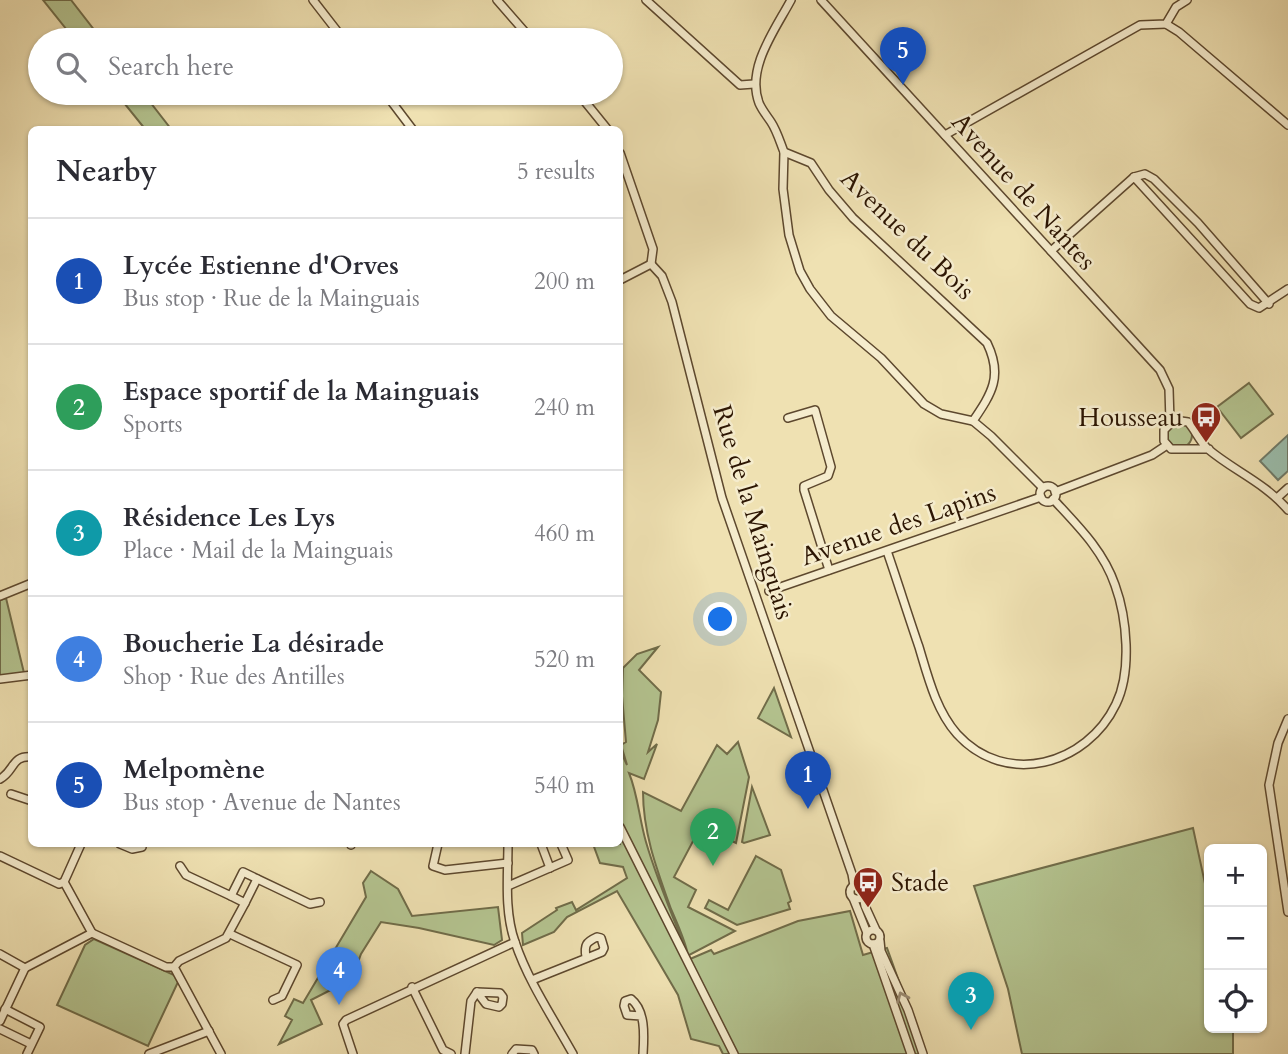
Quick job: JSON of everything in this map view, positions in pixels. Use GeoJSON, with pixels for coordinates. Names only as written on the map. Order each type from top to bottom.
{"type":"FeatureCollection","features":[{"type":"Feature","properties":{"kind":"street"},"geometry":{"type":"LineString","coordinates":[[313,0],[335,28]]}},
{"type":"Feature","properties":{"kind":"street"},"geometry":{"type":"LineString","coordinates":[[497,0],[522,28]]}},
{"type":"Feature","properties":{"kind":"street"},"geometry":{"type":"LineString","coordinates":[[646,0],[740,85],[754,84]]}},
{"type":"Feature","properties":{"kind":"street"},"geometry":{"type":"LineString","coordinates":[[791,0],[766,46],[754,84],[760,105],[773,124],[785,152],[783,189],[789,235],[800,271],[831,316],[881,358],[923,404],[941,414],[973,421],[991,436],[1033,481],[1043,488],[1050,487],[1054,496],[1093,543],[1106,564],[1118,593],[1125,629],[1123,684],[1104,724],[1082,745],[1064,755],[1024,766],[1002,761],[982,752],[958,735],[944,715],[932,687],[887,551]]}},
{"type":"Feature","properties":{"kind":"street","name":"Avenue de Nantes"},"geometry":{"type":"LineString","coordinates":[[821,0],[1160,370],[1169,389],[1170,422]]}},
{"type":"Feature","properties":{"kind":"street"},"geometry":{"type":"LineString","coordinates":[[1166,24],[1176,6],[1187,0]]}},
{"type":"Feature","properties":{"kind":"street"},"geometry":{"type":"LineString","coordinates":[[946,135],[1140,25],[1166,24],[1179,32],[1288,125]]}},
{"type":"Feature","properties":{"kind":"street"},"geometry":{"type":"LineString","coordinates":[[394,105],[410,126]]}},
{"type":"Feature","properties":{"kind":"street"},"geometry":{"type":"LineString","coordinates":[[588,105],[605,126]]}},
{"type":"Feature","properties":{"kind":"street","name":"Avenue du Bois"},"geometry":{"type":"LineString","coordinates":[[785,152],[811,163],[853,218],[987,343],[996,361],[995,377],[987,399],[973,421]]}},
{"type":"Feature","properties":{"kind":"street","name":"Rue de la Mainguais"},"geometry":{"type":"LineString","coordinates":[[623,162],[653,249],[651,264],[662,276],[669,293],[722,498],[854,886]]}},
{"type":"Feature","properties":{"kind":"street"},"geometry":{"type":"LineString","coordinates":[[1051,251],[1133,177],[1145,174],[1154,178],[1269,304]]}},
{"type":"Feature","properties":{"kind":"street"},"geometry":{"type":"LineString","coordinates":[[1133,177],[1250,304],[1259,308],[1269,304],[1288,289]]}},
{"type":"Feature","properties":{"kind":"street"},"geometry":{"type":"LineString","coordinates":[[623,278],[651,264]]}},
{"type":"Feature","properties":{"kind":"street"},"geometry":{"type":"LineString","coordinates":[[788,418],[815,410],[831,467],[828,476],[804,485],[829,570]]}},
{"type":"Feature","properties":{"kind":"street"},"geometry":{"type":"LineString","coordinates":[[1209,449],[1176,450],[1167,445],[1163,435],[1170,422],[1184,420],[1209,449],[1271,491],[1288,510]]}},
{"type":"Feature","properties":{"kind":"street"},"geometry":{"type":"LineString","coordinates":[[1186,449],[1192,443],[1194,434]]}},
{"type":"Feature","properties":{"kind":"street"},"geometry":{"type":"LineString","coordinates":[[1043,488],[1041,497],[1046,502],[1054,496],[1152,456],[1167,445]]}},
{"type":"Feature","properties":{"kind":"street"},"geometry":{"type":"LineString","coordinates":[[1277,498],[1288,488]]}},
{"type":"Feature","properties":{"kind":"street","name":"Avenue des Lapins"},"geometry":{"type":"LineString","coordinates":[[769,591],[1041,497]]}},
{"type":"Feature","properties":{"kind":"street"},"geometry":{"type":"LineString","coordinates":[[0,596],[28,585]]}},
{"type":"Feature","properties":{"kind":"street"},"geometry":{"type":"LineString","coordinates":[[0,679],[28,676]]}},
{"type":"Feature","properties":{"kind":"street"},"geometry":{"type":"LineString","coordinates":[[1288,719],[1278,743],[1269,785],[1288,912]]}},
{"type":"Feature","properties":{"kind":"street"},"geometry":{"type":"LineString","coordinates":[[0,779],[18,758],[28,757]]}},
{"type":"Feature","properties":{"kind":"street"},"geometry":{"type":"LineString","coordinates":[[11,794],[28,800]]}},
{"type":"Feature","properties":{"kind":"street"},"geometry":{"type":"LineString","coordinates":[[623,833],[734,1054]]}},
{"type":"Feature","properties":{"kind":"street"},"geometry":{"type":"LineString","coordinates":[[0,856],[59,884],[64,882],[80,847]]}},
{"type":"Feature","properties":{"kind":"street"},"geometry":{"type":"LineString","coordinates":[[127,847],[142,847]]}},
{"type":"Feature","properties":{"kind":"street"},"geometry":{"type":"LineString","coordinates":[[437,847],[433,866],[445,870],[508,863]]}},
{"type":"Feature","properties":{"kind":"street"},"geometry":{"type":"LineString","coordinates":[[508,847],[509,913],[515,942],[532,980],[573,1054]]}},
{"type":"Feature","properties":{"kind":"street"},"geometry":{"type":"LineString","coordinates":[[542,847],[551,868]]}},
{"type":"Feature","properties":{"kind":"street"},"geometry":{"type":"LineString","coordinates":[[508,886],[525,881],[568,860],[562,847]]}},
{"type":"Feature","properties":{"kind":"street"},"geometry":{"type":"LineString","coordinates":[[180,866],[186,875],[245,903]]}},
{"type":"Feature","properties":{"kind":"street"},"geometry":{"type":"LineString","coordinates":[[231,896],[243,872],[310,904],[320,902]]}},
{"type":"Feature","properties":{"kind":"street"},"geometry":{"type":"LineString","coordinates":[[174,967],[179,961],[230,934],[257,879]]}},
{"type":"Feature","properties":{"kind":"street"},"geometry":{"type":"LineString","coordinates":[[64,882],[92,933],[166,967],[174,967]]}},
{"type":"Feature","properties":{"kind":"street"},"geometry":{"type":"LineString","coordinates":[[876,942],[867,941],[867,933],[850,892],[854,886],[862,888],[865,906],[880,935],[876,942],[911,1054]]}},
{"type":"Feature","properties":{"kind":"street"},"geometry":{"type":"LineString","coordinates":[[853,898],[860,899],[863,896]]}},
{"type":"Feature","properties":{"kind":"street"},"geometry":{"type":"LineString","coordinates":[[867,933],[877,930]]}},
{"type":"Feature","properties":{"kind":"street"},"geometry":{"type":"LineString","coordinates":[[0,1021],[25,968],[92,933]]}},
{"type":"Feature","properties":{"kind":"street"},"geometry":{"type":"LineString","coordinates":[[230,934],[297,965],[282,996],[273,999]]}},
{"type":"Feature","properties":{"kind":"street"},"geometry":{"type":"LineString","coordinates":[[353,1054],[344,1024],[346,1020],[412,987],[515,942]]}},
{"type":"Feature","properties":{"kind":"street"},"geometry":{"type":"LineString","coordinates":[[876,942],[908,1010],[923,1054]]}},
{"type":"Feature","properties":{"kind":"street"},"geometry":{"type":"LineString","coordinates":[[0,954],[25,968]]}},
{"type":"Feature","properties":{"kind":"street"},"geometry":{"type":"LineString","coordinates":[[532,980],[586,957]]}},
{"type":"Feature","properties":{"kind":"street"},"geometry":{"type":"LineString","coordinates":[[174,967],[221,1054]]}},
{"type":"Feature","properties":{"kind":"street"},"geometry":{"type":"LineString","coordinates":[[412,987],[443,1050],[451,1054]]}},
{"type":"Feature","properties":{"kind":"street"},"geometry":{"type":"LineString","coordinates":[[465,1054],[471,1001],[477,992]]}},
{"type":"Feature","properties":{"kind":"street"},"geometry":{"type":"LineString","coordinates":[[5,1009],[40,1027],[27,1054]]}},
{"type":"Feature","properties":{"kind":"street"},"geometry":{"type":"LineString","coordinates":[[641,1016],[645,1028],[643,1054]]}},
{"type":"Feature","properties":{"kind":"street"},"geometry":{"type":"LineString","coordinates":[[0,1029],[31,1044]]}},
{"type":"Feature","properties":{"kind":"street"},"geometry":{"type":"LineString","coordinates":[[149,1054],[209,1031]]}},
{"type":"Feature","properties":{"kind":"street"},"geometry":{"type":"LineString","coordinates":[[512,1054],[516,1049],[532,1050],[534,1054]]}},
{"type":"Feature","properties":{"kind":"green space"},"geometry":{"type":"Polygon","coordinates":[[[43,0],[71,0],[93,28],[65,28],[43,0]]]}},
{"type":"Feature","properties":{"kind":"green space"},"geometry":{"type":"Polygon","coordinates":[[[126,105],[152,105],[169,126],[143,126],[126,105]]]}},
{"type":"Feature","properties":{"kind":"green space"},"geometry":{"type":"Polygon","coordinates":[[[1249,383],[1273,414],[1241,438],[1217,407],[1249,383]]]}},
{"type":"Feature","properties":{"kind":"green space"},"geometry":{"type":"Polygon","coordinates":[[[1179,422],[1188,426],[1192,435],[1188,444],[1179,448],[1170,444],[1166,435],[1170,426],[1179,422]]]}},
{"type":"Feature","properties":{"kind":"green space"},"geometry":{"type":"Polygon","coordinates":[[[6,598],[24,673],[0,676],[0,600],[6,598]]]}},
{"type":"Feature","properties":{"kind":"green space"},"geometry":{"type":"Polygon","coordinates":[[[658,647],[639,670],[661,692],[658,720],[648,752],[657,744],[644,779],[629,773],[650,856],[688,955],[652,851],[645,822],[643,792],[681,811],[717,745],[727,754],[738,742],[749,777],[736,843],[701,826],[674,877],[696,890],[688,907],[735,931],[689,955],[690,959],[711,950],[714,954],[798,921],[850,911],[863,955],[887,948],[925,1054],[723,1054],[719,1046],[691,1039],[678,995],[617,891],[567,917],[554,932],[523,945],[522,933],[557,910],[556,908],[572,902],[576,910],[627,878],[623,867],[600,863],[594,847],[623,847],[623,756],[627,765],[623,752],[623,744],[626,742],[623,668],[637,654],[658,647]]]}},
{"type":"Feature","properties":{"kind":"green space"},"geometry":{"type":"Polygon","coordinates":[[[774,688],[791,737],[758,718],[774,688]]]}},
{"type":"Feature","properties":{"kind":"green space"},"geometry":{"type":"Polygon","coordinates":[[[752,787],[770,835],[744,843],[742,842],[752,787]]]}},
{"type":"Feature","properties":{"kind":"green space"},"geometry":{"type":"Polygon","coordinates":[[[1193,828],[1204,879],[1204,1033],[1233,1033],[1233,1054],[1022,1054],[1008,989],[974,886],[1193,828]]]}},
{"type":"Feature","properties":{"kind":"green space"},"geometry":{"type":"Polygon","coordinates":[[[756,856],[781,870],[791,901],[788,903],[790,909],[737,925],[705,908],[709,900],[728,910],[756,856]]]}},
{"type":"Feature","properties":{"kind":"green space"},"geometry":{"type":"Polygon","coordinates":[[[371,871],[398,889],[412,916],[498,907],[502,940],[494,945],[381,922],[361,954],[354,973],[356,977],[311,1000],[322,1024],[279,1044],[292,1020],[285,1016],[294,999],[303,1003],[366,897],[363,883],[371,871]]]}},
{"type":"Feature","properties":{"kind":"green space"},"geometry":{"type":"Polygon","coordinates":[[[94,939],[174,975],[178,982],[148,1046],[57,1005],[85,945],[94,939]]]}},
{"type":"Feature","properties":{"kind":"shaded area"},"geometry":{"type":"Polygon","coordinates":[[[1288,435],[1288,471],[1278,480],[1260,461],[1288,435]]]}},
{"type":"Feature","properties":{"kind":"place","name":"Melpomène"},"geometry":{"type":"Point","coordinates":[903,85]}},
{"type":"Feature","properties":{"kind":"place","name":"Housseau"},"geometry":{"type":"Point","coordinates":[1206,444]}},
{"type":"Feature","properties":{"kind":"place","name":"Lycée Estienne d'Orves"},"geometry":{"type":"Point","coordinates":[808,809]}},
{"type":"Feature","properties":{"kind":"place","name":"Espace sportif de la Mainguais"},"geometry":{"type":"Point","coordinates":[713,866]}},
{"type":"Feature","properties":{"kind":"place","name":"Stade"},"geometry":{"type":"Point","coordinates":[868,909]}},
{"type":"Feature","properties":{"kind":"place","name":"Boucherie La désirade"},"geometry":{"type":"Point","coordinates":[339,1005]}},
{"type":"Feature","properties":{"kind":"place","name":"Résidence Les Lys"},"geometry":{"type":"Point","coordinates":[971,1030]}}]}
